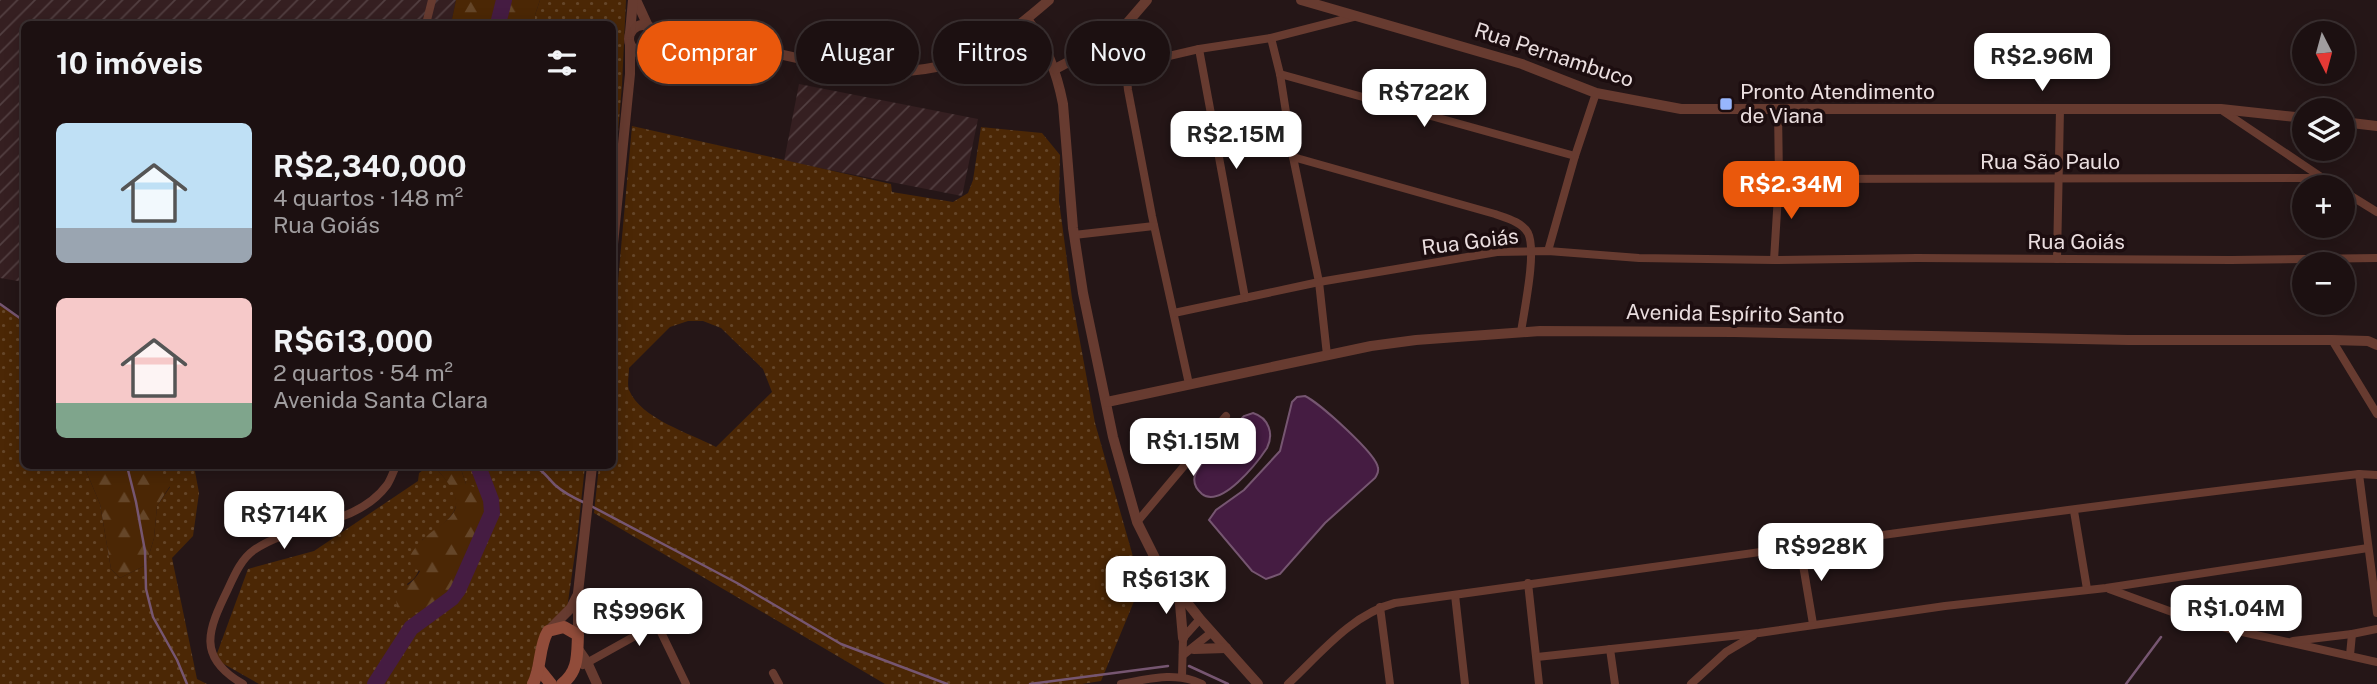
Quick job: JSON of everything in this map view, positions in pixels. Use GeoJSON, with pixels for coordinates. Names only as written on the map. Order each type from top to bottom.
{"type":"FeatureCollection","features":[{"type":"Feature","properties":{"kind":"main road"},"geometry":{"type":"LineString","coordinates":[[533,684],[539,669],[541,643],[548,631],[564,627],[578,635],[578,649],[575,671],[562,684]]}},
{"type":"Feature","properties":{"kind":"main road"},"geometry":{"type":"LineString","coordinates":[[539,669],[551,684]]}},
{"type":"Feature","properties":{"kind":"street"},"geometry":{"type":"LineString","coordinates":[[427,21],[432,0]]}},
{"type":"Feature","properties":{"kind":"street"},"geometry":{"type":"LineString","coordinates":[[635,0],[647,21]]}},
{"type":"Feature","properties":{"kind":"street"},"geometry":{"type":"LineString","coordinates":[[616,214],[635,0]]}},
{"type":"Feature","properties":{"kind":"street"},"geometry":{"type":"LineString","coordinates":[[782,54],[859,70],[902,72],[950,64],[993,44],[1049,0]]}},
{"type":"Feature","properties":{"kind":"street"},"geometry":{"type":"LineString","coordinates":[[1129,21],[1147,0]]}},
{"type":"Feature","properties":{"kind":"street","name":"Rua Pernambuco"},"geometry":{"type":"LineString","coordinates":[[1301,0],[1522,64],[1596,93],[1681,110],[2221,109],[2292,117]]}},
{"type":"Feature","properties":{"kind":"street"},"geometry":{"type":"LineString","coordinates":[[1170,56],[1271,38],[1359,15]]}},
{"type":"Feature","properties":{"kind":"street"},"geometry":{"type":"LineString","coordinates":[[1027,19],[1055,69],[1063,104],[1074,235],[1083,293],[1113,437],[1137,522],[1160,568],[1200,619],[1258,684]]}},
{"type":"Feature","properties":{"kind":"street"},"geometry":{"type":"LineString","coordinates":[[630,38],[637,28]]}},
{"type":"Feature","properties":{"kind":"street"},"geometry":{"type":"LineString","coordinates":[[630,38],[637,50]]}},
{"type":"Feature","properties":{"kind":"street"},"geometry":{"type":"LineString","coordinates":[[1271,38],[1319,282],[1327,355]]}},
{"type":"Feature","properties":{"kind":"street"},"geometry":{"type":"LineString","coordinates":[[1199,50],[1245,298]]}},
{"type":"Feature","properties":{"kind":"street"},"geometry":{"type":"LineString","coordinates":[[1055,69],[1066,64]]}},
{"type":"Feature","properties":{"kind":"street"},"geometry":{"type":"LineString","coordinates":[[630,74],[637,65]]}},
{"type":"Feature","properties":{"kind":"street"},"geometry":{"type":"LineString","coordinates":[[1280,74],[1575,156]]}},
{"type":"Feature","properties":{"kind":"street"},"geometry":{"type":"LineString","coordinates":[[1129,84],[1154,226],[1189,384]]}},
{"type":"Feature","properties":{"kind":"street"},"geometry":{"type":"LineString","coordinates":[[1548,251],[1596,93]]}},
{"type":"Feature","properties":{"kind":"street"},"geometry":{"type":"LineString","coordinates":[[2057,260],[2060,108]]}},
{"type":"Feature","properties":{"kind":"street"},"geometry":{"type":"LineString","coordinates":[[2221,109],[2317,175]]}},
{"type":"Feature","properties":{"kind":"street"},"geometry":{"type":"LineString","coordinates":[[1774,261],[1779,179],[1778,110]]}},
{"type":"Feature","properties":{"kind":"street"},"geometry":{"type":"LineString","coordinates":[[2355,123],[2377,126]]}},
{"type":"Feature","properties":{"kind":"street"},"geometry":{"type":"LineString","coordinates":[[1293,157],[1483,210],[1518,223],[1528,233],[1532,252],[1521,332]]}},
{"type":"Feature","properties":{"kind":"street","name":"Rua São Paulo"},"geometry":{"type":"LineString","coordinates":[[1779,179],[2292,178]]}},
{"type":"Feature","properties":{"kind":"street"},"geometry":{"type":"LineString","coordinates":[[2355,198],[2377,212]]}},
{"type":"Feature","properties":{"kind":"street"},"geometry":{"type":"LineString","coordinates":[[1074,235],[1154,226]]}},
{"type":"Feature","properties":{"kind":"street","name":"Rua Goiás"},"geometry":{"type":"LineString","coordinates":[[1174,313],[1319,282],[1497,252],[1548,251],[1639,258],[1774,261],[2377,257]]}},
{"type":"Feature","properties":{"kind":"street","name":"Avenida Espírito Santo"},"geometry":{"type":"LineString","coordinates":[[1107,402],[1327,355],[1416,340],[1521,332],[1734,332],[2128,340],[2332,340],[2374,343]]}},
{"type":"Feature","properties":{"kind":"street"},"geometry":{"type":"LineString","coordinates":[[2332,340],[2377,414]]}},
{"type":"Feature","properties":{"kind":"street"},"geometry":{"type":"LineString","coordinates":[[1137,522],[1226,416]]}},
{"type":"Feature","properties":{"kind":"street"},"geometry":{"type":"LineString","coordinates":[[243,684],[230,677],[217,664],[210,644],[211,625],[239,567],[253,551],[275,539],[364,507],[387,485],[395,469]]}},
{"type":"Feature","properties":{"kind":"street"},"geometry":{"type":"LineString","coordinates":[[578,635],[578,593],[593,469]]}},
{"type":"Feature","properties":{"kind":"street"},"geometry":{"type":"LineString","coordinates":[[2360,474],[2377,613]]}},
{"type":"Feature","properties":{"kind":"street"},"geometry":{"type":"LineString","coordinates":[[1288,684],[1346,629],[1380,607],[1528,583],[2185,495],[2360,474],[2377,475]]}},
{"type":"Feature","properties":{"kind":"street"},"geometry":{"type":"LineString","coordinates":[[2074,511],[2087,589]]}},
{"type":"Feature","properties":{"kind":"street"},"geometry":{"type":"LineString","coordinates":[[1800,547],[1813,624]]}},
{"type":"Feature","properties":{"kind":"street"},"geometry":{"type":"LineString","coordinates":[[1536,657],[1759,633],[2106,588],[2368,548]]}},
{"type":"Feature","properties":{"kind":"street"},"geometry":{"type":"LineString","coordinates":[[1528,583],[1539,684]]}},
{"type":"Feature","properties":{"kind":"street"},"geometry":{"type":"LineString","coordinates":[[2106,588],[2172,612],[2283,642],[2377,662]]}},
{"type":"Feature","properties":{"kind":"street"},"geometry":{"type":"LineString","coordinates":[[1178,590],[1183,638],[1182,677]]}},
{"type":"Feature","properties":{"kind":"street"},"geometry":{"type":"LineString","coordinates":[[548,631],[571,608],[578,593]]}},
{"type":"Feature","properties":{"kind":"street"},"geometry":{"type":"LineString","coordinates":[[1455,595],[1465,684]]}},
{"type":"Feature","properties":{"kind":"street"},"geometry":{"type":"LineString","coordinates":[[1380,607],[1390,684]]}},
{"type":"Feature","properties":{"kind":"street"},"geometry":{"type":"LineString","coordinates":[[1183,638],[1200,619]]}},
{"type":"Feature","properties":{"kind":"street"},"geometry":{"type":"LineString","coordinates":[[575,671],[650,626],[657,626],[686,684]]}},
{"type":"Feature","properties":{"kind":"street"},"geometry":{"type":"LineString","coordinates":[[2283,642],[2377,629]]}},
{"type":"Feature","properties":{"kind":"street"},"geometry":{"type":"LineString","coordinates":[[1183,656],[1212,632]]}},
{"type":"Feature","properties":{"kind":"street"},"geometry":{"type":"LineString","coordinates":[[1690,684],[1726,652],[1759,633]]}},
{"type":"Feature","properties":{"kind":"street"},"geometry":{"type":"LineString","coordinates":[[2350,655],[2352,634]]}},
{"type":"Feature","properties":{"kind":"street"},"geometry":{"type":"LineString","coordinates":[[1194,649],[1226,648]]}},
{"type":"Feature","properties":{"kind":"street"},"geometry":{"type":"LineString","coordinates":[[578,649],[597,684]]}},
{"type":"Feature","properties":{"kind":"street"},"geometry":{"type":"LineString","coordinates":[[1610,649],[1615,684]]}},
{"type":"Feature","properties":{"kind":"street"},"geometry":{"type":"LineString","coordinates":[[773,673],[779,684]]}},
{"type":"Feature","properties":{"kind":"street"},"geometry":{"type":"LineString","coordinates":[[1121,684],[1152,678],[1182,677],[1202,684]]}},
{"type":"Feature","properties":{"kind":"shaded area"},"geometry":{"type":"Polygon","coordinates":[[[0,0],[456,0],[452,21],[21,21],[21,282],[0,278],[0,0]]]}},
{"type":"Feature","properties":{"kind":"shaded area"},"geometry":{"type":"Polygon","coordinates":[[[799,84],[978,119],[962,196],[784,161],[799,84]]]}},
{"type":"Feature","properties":{"kind":"shaded area"},"geometry":{"type":"Polygon","coordinates":[[[1305,396],[1358,441],[1375,461],[1378,472],[1375,478],[1325,523],[1280,574],[1266,579],[1252,571],[1209,520],[1216,510],[1244,490],[1280,451],[1292,402],[1297,397],[1305,396]]]}},
{"type":"Feature","properties":{"kind":"shaded area"},"geometry":{"type":"Polygon","coordinates":[[[1253,413],[1269,427],[1267,448],[1247,473],[1228,490],[1210,497],[1202,494],[1195,483],[1198,469],[1244,416],[1253,413]]]}},
{"type":"Feature","properties":{"kind":"green space"},"geometry":{"type":"Polygon","coordinates":[[[456,0],[540,0],[535,21],[452,21],[456,0]]]}},
{"type":"Feature","properties":{"kind":"green space"},"geometry":{"type":"Polygon","coordinates":[[[540,0],[626,0],[616,156],[616,21],[535,21],[540,0]]]}},
{"type":"Feature","properties":{"kind":"green space"},"geometry":{"type":"Polygon","coordinates":[[[632,126],[891,184],[892,192],[953,202],[968,193],[973,180],[981,127],[1042,133],[1060,155],[1059,201],[1072,298],[1095,423],[1134,560],[1135,599],[1101,681],[1082,684],[885,684],[594,513],[599,469],[616,469],[616,304],[632,126]],[[688,321],[670,327],[629,368],[628,385],[635,400],[655,417],[716,447],[772,392],[763,369],[721,328],[703,321],[688,321]]]}},
{"type":"Feature","properties":{"kind":"green space"},"geometry":{"type":"Polygon","coordinates":[[[0,306],[21,318],[21,469],[85,469],[100,504],[111,569],[120,578],[146,565],[154,538],[157,506],[170,487],[150,469],[195,469],[199,493],[193,536],[172,558],[197,679],[207,684],[0,684],[0,306]]]}},
{"type":"Feature","properties":{"kind":"green space"},"geometry":{"type":"Polygon","coordinates":[[[85,469],[153,469],[162,473],[170,486],[157,506],[154,538],[146,565],[120,578],[111,569],[100,504],[85,469]]]}},
{"type":"Feature","properties":{"kind":"green space"},"geometry":{"type":"Polygon","coordinates":[[[425,469],[437,469],[456,499],[452,514],[422,540],[419,570],[407,584],[421,612],[466,484],[461,469],[585,469],[567,609],[542,629],[528,684],[259,684],[215,659],[248,569],[314,551],[418,481],[419,473],[425,469]]]}},
{"type":"Feature","properties":{"kind":"green space"},"geometry":{"type":"Polygon","coordinates":[[[436,469],[461,469],[466,484],[490,493],[492,505],[488,524],[462,572],[445,596],[423,611],[410,613],[397,608],[396,596],[420,571],[411,567],[410,556],[455,509],[455,498],[436,469]]]}},
{"type":"Feature","properties":{"kind":"waterway"},"geometry":{"type":"LineString","coordinates":[[499,21],[504,0]]}},
{"type":"Feature","properties":{"kind":"waterway"},"geometry":{"type":"LineString","coordinates":[[0,304],[21,319]]}},
{"type":"Feature","properties":{"kind":"waterway"},"geometry":{"type":"LineString","coordinates":[[128,469],[145,551],[146,589],[153,617],[187,684]]}},
{"type":"Feature","properties":{"kind":"waterway"},"geometry":{"type":"LineString","coordinates":[[375,684],[411,628],[452,598],[458,590],[492,513],[491,500],[479,469]]}},
{"type":"Feature","properties":{"kind":"waterway"},"geometry":{"type":"LineString","coordinates":[[538,469],[555,485],[585,503]]}},
{"type":"Feature","properties":{"kind":"waterway"},"geometry":{"type":"LineString","coordinates":[[591,506],[737,583],[841,644],[947,684]]}},
{"type":"Feature","properties":{"kind":"waterway"},"geometry":{"type":"LineString","coordinates":[[2126,684],[2161,637]]}},
{"type":"Feature","properties":{"kind":"waterway"},"geometry":{"type":"LineString","coordinates":[[1030,684],[1168,666]]}},
{"type":"Feature","properties":{"kind":"waterway"},"geometry":{"type":"LineString","coordinates":[[1189,666],[1228,684]]}},
{"type":"Feature","properties":{"kind":"place","name":"Pronto Atendimento de Viana"},"geometry":{"type":"Point","coordinates":[1726,104]}}]}
